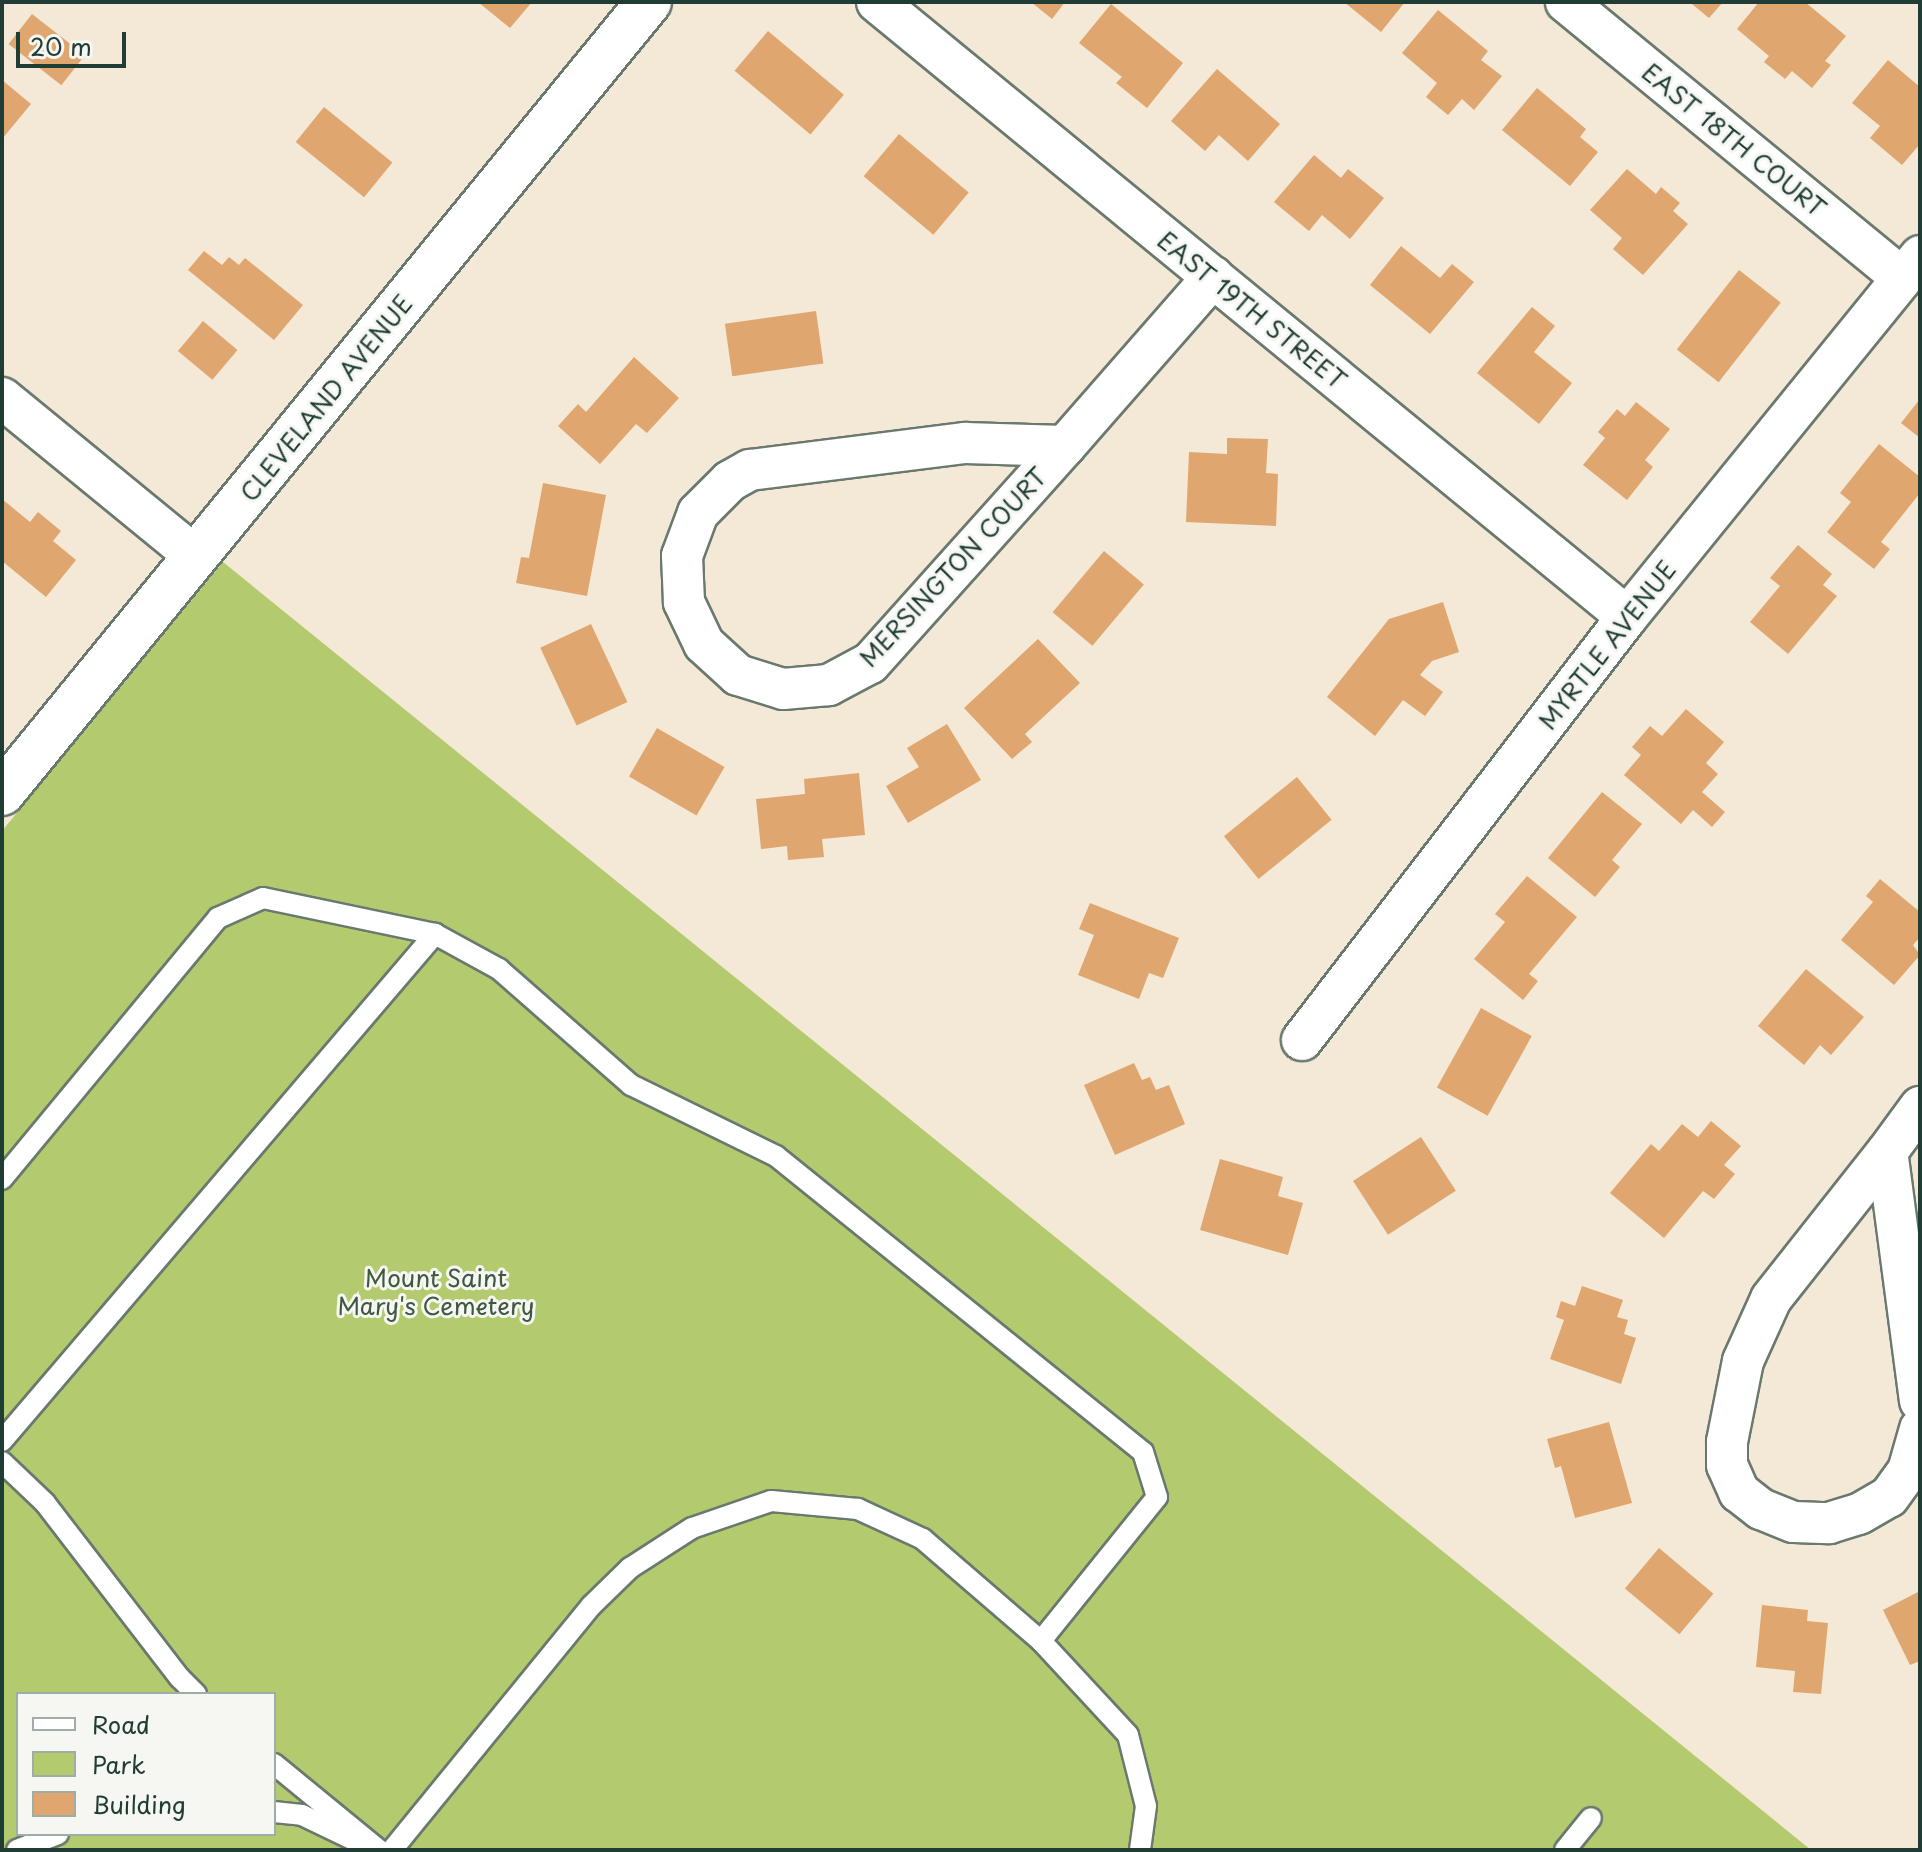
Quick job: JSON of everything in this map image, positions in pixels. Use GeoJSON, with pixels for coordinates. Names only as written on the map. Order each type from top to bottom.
{"type":"FeatureCollection","features":[{"type":"Feature","properties":{"kind":"main road","name":"CLEVELAND AVENUE"},"geometry":{"type":"LineString","coordinates":[[2,793],[649,2]]}},
{"type":"Feature","properties":{"kind":"street","name":"EAST 19TH STREET"},"geometry":{"type":"LineString","coordinates":[[877,2],[1627,617]]}},
{"type":"Feature","properties":{"kind":"street","name":"EAST 18TH COURT"},"geometry":{"type":"LineString","coordinates":[[1566,2],[1911,267]]}},
{"type":"Feature","properties":{"kind":"street","name":"MYRTLE AVENUE"},"geometry":{"type":"LineString","coordinates":[[1302,1040],[1627,617],[1911,267]]}},
{"type":"Feature","properties":{"kind":"street","name":"MERSINGTON COURT"},"geometry":{"type":"LineString","coordinates":[[1065,446],[965,443],[750,470],[713,496],[688,534],[682,556],[681,579],[691,623],[719,661],[760,684],[806,689],[851,676],[870,663],[1065,446],[1213,277]]}},
{"type":"Feature","properties":{"kind":"street"},"geometry":{"type":"LineString","coordinates":[[2,398],[196,557]]}},
{"type":"Feature","properties":{"kind":"street"},"geometry":{"type":"LineString","coordinates":[[1920,1107],[1771,1299],[1743,1361],[1727,1442],[1727,1465],[1739,1492],[1761,1509],[1794,1522],[1829,1523],[1859,1514],[1889,1497],[1908,1471],[1920,1429]]}},
{"type":"Feature","properties":{"kind":"street"},"geometry":{"type":"LineString","coordinates":[[1887,1152],[1920,1401]]}},
{"type":"Feature","properties":{"kind":"lane"},"geometry":{"type":"LineString","coordinates":[[2,1179],[218,918],[263,898],[435,934],[499,969],[631,1085],[776,1156],[1143,1452],[1157,1497],[1041,1641]]}},
{"type":"Feature","properties":{"kind":"lane"},"geometry":{"type":"LineString","coordinates":[[2,1441],[435,934]]}},
{"type":"Feature","properties":{"kind":"lane"},"geometry":{"type":"LineString","coordinates":[[2,1462],[45,1503],[194,1692]]}},
{"type":"Feature","properties":{"kind":"lane"},"geometry":{"type":"LineString","coordinates":[[392,1850],[591,1606],[630,1568],[692,1528],[771,1501],[858,1509],[923,1539],[1041,1641],[1128,1735],[1146,1806],[1140,1850]]}},
{"type":"Feature","properties":{"kind":"lane"},"geometry":{"type":"LineString","coordinates":[[276,1766],[376,1850]]}},
{"type":"Feature","properties":{"kind":"lane"},"geometry":{"type":"LineString","coordinates":[[276,1812],[302,1815],[376,1850]]}},
{"type":"Feature","properties":{"kind":"lane"},"geometry":{"type":"LineString","coordinates":[[1565,1850],[1591,1818]]}},
{"type":"Feature","properties":{"kind":"lane"},"geometry":{"type":"LineString","coordinates":[[17,1850],[53,1836]]}},
{"type":"Feature","properties":{"kind":"green space","name":"Mount Saint Mary's Cemetery"},"geometry":{"type":"Polygon","coordinates":[[[223,562],[1811,1850],[2,1850],[2,831],[223,562]]]}},
{"type":"Feature","properties":{"kind":"building"},"geometry":{"type":"Polygon","coordinates":[[[478,2],[532,2],[510,28],[478,2]]]}},
{"type":"Feature","properties":{"kind":"building"},"geometry":{"type":"Polygon","coordinates":[[[1031,2],[1065,2],[1052,19],[1031,2]]]}},
{"type":"Feature","properties":{"kind":"building"},"geometry":{"type":"Polygon","coordinates":[[[1344,2],[1405,2],[1381,32],[1344,2]]]}},
{"type":"Feature","properties":{"kind":"building"},"geometry":{"type":"Polygon","coordinates":[[[1723,2],[1709,18],[1692,4],[1723,2]]]}},
{"type":"Feature","properties":{"kind":"building"},"geometry":{"type":"Polygon","coordinates":[[[1759,2],[1805,2],[1846,36],[1825,61],[1831,65],[1812,88],[1792,71],[1785,79],[1764,62],[1769,56],[1737,29],[1759,2]]]}},
{"type":"Feature","properties":{"kind":"building"},"geometry":{"type":"Polygon","coordinates":[[[1111,4],[1183,63],[1147,108],[1116,83],[1122,77],[1079,43],[1111,4]]]}},
{"type":"Feature","properties":{"kind":"building"},"geometry":{"type":"Polygon","coordinates":[[[1438,10],[1488,51],[1481,60],[1502,76],[1474,110],[1462,99],[1448,115],[1426,97],[1437,83],[1402,53],[1438,10]]]}},
{"type":"Feature","properties":{"kind":"building"},"geometry":{"type":"Polygon","coordinates":[[[32,14],[85,55],[61,85],[9,44],[32,14]]]}},
{"type":"Feature","properties":{"kind":"building"},"geometry":{"type":"Polygon","coordinates":[[[768,31],[844,95],[810,134],[735,71],[768,31]]]}},
{"type":"Feature","properties":{"kind":"building"},"geometry":{"type":"Polygon","coordinates":[[[1888,60],[1920,87],[1920,144],[1902,165],[1870,138],[1880,126],[1852,103],[1888,60]]]}},
{"type":"Feature","properties":{"kind":"building"},"geometry":{"type":"Polygon","coordinates":[[[1217,69],[1280,124],[1248,161],[1219,135],[1205,151],[1171,121],[1217,69]]]}},
{"type":"Feature","properties":{"kind":"building"},"geometry":{"type":"Polygon","coordinates":[[[2,80],[31,104],[2,139],[2,80]]]}},
{"type":"Feature","properties":{"kind":"building"},"geometry":{"type":"Polygon","coordinates":[[[1537,88],[1586,129],[1580,137],[1598,152],[1570,186],[1502,130],[1537,88]]]}},
{"type":"Feature","properties":{"kind":"building"},"geometry":{"type":"Polygon","coordinates":[[[324,107],[392,162],[364,197],[296,142],[324,107]]]}},
{"type":"Feature","properties":{"kind":"building"},"geometry":{"type":"Polygon","coordinates":[[[899,134],[969,192],[933,235],[864,176],[899,134]]]}},
{"type":"Feature","properties":{"kind":"building"},"geometry":{"type":"Polygon","coordinates":[[[1314,155],[1341,178],[1348,169],[1384,198],[1350,239],[1322,215],[1309,231],[1274,202],[1314,155]]]}},
{"type":"Feature","properties":{"kind":"building"},"geometry":{"type":"Polygon","coordinates":[[[1627,169],[1656,194],[1661,187],[1680,203],[1673,211],[1688,224],[1643,275],[1613,249],[1622,238],[1590,210],[1627,169]]]}},
{"type":"Feature","properties":{"kind":"building"},"geometry":{"type":"Polygon","coordinates":[[[1401,246],[1440,278],[1452,264],[1474,282],[1430,334],[1370,285],[1401,246]]]}},
{"type":"Feature","properties":{"kind":"building"},"geometry":{"type":"Polygon","coordinates":[[[204,251],[222,265],[229,257],[239,265],[245,258],[303,305],[274,340],[188,270],[204,251]]]}},
{"type":"Feature","properties":{"kind":"building"},"geometry":{"type":"Polygon","coordinates":[[[1739,270],[1781,303],[1719,382],[1677,350],[1739,270]]]}},
{"type":"Feature","properties":{"kind":"building"},"geometry":{"type":"Polygon","coordinates":[[[1532,307],[1555,326],[1534,352],[1572,383],[1539,424],[1477,373],[1532,307]]]}},
{"type":"Feature","properties":{"kind":"building"},"geometry":{"type":"Polygon","coordinates":[[[816,311],[823,363],[732,376],[725,324],[816,311]]]}},
{"type":"Feature","properties":{"kind":"building"},"geometry":{"type":"Polygon","coordinates":[[[203,321],[237,350],[212,380],[178,351],[203,321]]]}},
{"type":"Feature","properties":{"kind":"building"},"geometry":{"type":"Polygon","coordinates":[[[634,357],[679,398],[647,433],[636,424],[600,464],[558,426],[578,404],[586,412],[634,357]]]}},
{"type":"Feature","properties":{"kind":"building"},"geometry":{"type":"Polygon","coordinates":[[[1920,399],[1920,438],[1901,423],[1920,399]]]}},
{"type":"Feature","properties":{"kind":"building"},"geometry":{"type":"Polygon","coordinates":[[[1636,402],[1670,429],[1645,460],[1653,467],[1627,500],[1583,465],[1605,438],[1598,432],[1617,409],[1625,416],[1636,402]]]}},
{"type":"Feature","properties":{"kind":"building"},"geometry":{"type":"Polygon","coordinates":[[[1227,438],[1268,439],[1266,473],[1278,474],[1276,526],[1186,522],[1189,452],[1227,454],[1227,438]]]}},
{"type":"Feature","properties":{"kind":"building"},"geometry":{"type":"Polygon","coordinates":[[[1879,444],[1920,477],[1920,493],[1881,542],[1890,549],[1874,569],[1827,532],[1851,502],[1840,493],[1879,444]]]}},
{"type":"Feature","properties":{"kind":"building"},"geometry":{"type":"Polygon","coordinates":[[[543,483],[606,495],[587,596],[516,583],[521,557],[529,558],[543,483]]]}},
{"type":"Feature","properties":{"kind":"building"},"geometry":{"type":"Polygon","coordinates":[[[2,499],[30,522],[38,512],[61,531],[53,541],[76,560],[46,597],[2,561],[2,499]]]}},
{"type":"Feature","properties":{"kind":"building"},"geometry":{"type":"Polygon","coordinates":[[[1798,545],[1832,574],[1823,585],[1837,596],[1788,654],[1750,622],[1780,586],[1770,578],[1798,545]]]}},
{"type":"Feature","properties":{"kind":"building"},"geometry":{"type":"Polygon","coordinates":[[[1104,551],[1144,584],[1092,646],[1053,612],[1104,551]]]}},
{"type":"Feature","properties":{"kind":"building"},"geometry":{"type":"Polygon","coordinates":[[[1443,602],[1459,652],[1432,661],[1420,675],[1443,692],[1425,716],[1403,700],[1375,736],[1327,697],[1389,619],[1443,602]]]}},
{"type":"Feature","properties":{"kind":"building"},"geometry":{"type":"Polygon","coordinates":[[[591,624],[627,702],[577,726],[540,648],[591,624]]]}},
{"type":"Feature","properties":{"kind":"building"},"geometry":{"type":"Polygon","coordinates":[[[1038,639],[1080,683],[1025,734],[1032,742],[1012,759],[964,708],[1038,639]]]}},
{"type":"Feature","properties":{"kind":"building"},"geometry":{"type":"Polygon","coordinates":[[[1686,709],[1724,742],[1706,763],[1718,774],[1702,792],[1725,812],[1712,827],[1693,810],[1681,824],[1624,775],[1641,755],[1632,747],[1650,726],[1662,736],[1686,709]]]}},
{"type":"Feature","properties":{"kind":"building"},"geometry":{"type":"Polygon","coordinates":[[[947,724],[981,780],[908,823],[886,786],[919,767],[907,748],[947,724]]]}},
{"type":"Feature","properties":{"kind":"building"},"geometry":{"type":"Polygon","coordinates":[[[657,728],[725,767],[697,815],[629,776],[657,728]]]}},
{"type":"Feature","properties":{"kind":"building"},"geometry":{"type":"Polygon","coordinates":[[[859,773],[865,835],[822,839],[824,857],[788,860],[787,846],[761,849],[756,799],[805,794],[804,779],[859,773]]]}},
{"type":"Feature","properties":{"kind":"building"},"geometry":{"type":"Polygon","coordinates":[[[1297,777],[1332,820],[1259,879],[1224,836],[1297,777]]]}},
{"type":"Feature","properties":{"kind":"building"},"geometry":{"type":"Polygon","coordinates":[[[1602,792],[1642,824],[1612,860],[1620,867],[1595,897],[1548,858],[1602,792]]]}},
{"type":"Feature","properties":{"kind":"building"},"geometry":{"type":"Polygon","coordinates":[[[1527,876],[1577,917],[1529,974],[1538,981],[1523,1000],[1474,959],[1505,922],[1495,914],[1527,876]]]}},
{"type":"Feature","properties":{"kind":"building"},"geometry":{"type":"Polygon","coordinates":[[[1880,879],[1920,912],[1920,937],[1913,945],[1920,955],[1894,985],[1841,940],[1873,902],[1866,896],[1880,879]]]}},
{"type":"Feature","properties":{"kind":"building"},"geometry":{"type":"Polygon","coordinates":[[[1090,903],[1179,938],[1163,978],[1149,973],[1139,999],[1078,975],[1094,935],[1079,929],[1090,903]]]}},
{"type":"Feature","properties":{"kind":"building"},"geometry":{"type":"Polygon","coordinates":[[[1806,969],[1864,1017],[1831,1055],[1820,1045],[1804,1065],[1758,1026],[1806,969]]]}},
{"type":"Feature","properties":{"kind":"building"},"geometry":{"type":"Polygon","coordinates":[[[1481,1008],[1532,1036],[1488,1116],[1437,1088],[1481,1008]]]}},
{"type":"Feature","properties":{"kind":"building"},"geometry":{"type":"Polygon","coordinates":[[[1134,1063],[1142,1080],[1150,1077],[1156,1090],[1169,1085],[1185,1124],[1115,1155],[1084,1085],[1134,1063]]]}},
{"type":"Feature","properties":{"kind":"building"},"geometry":{"type":"Polygon","coordinates":[[[1711,1121],[1741,1146],[1724,1165],[1735,1174],[1714,1199],[1703,1191],[1664,1238],[1610,1193],[1651,1144],[1659,1151],[1682,1124],[1698,1137],[1711,1121]]]}},
{"type":"Feature","properties":{"kind":"building"},"geometry":{"type":"Polygon","coordinates":[[[1421,1137],[1456,1191],[1388,1235],[1353,1181],[1421,1137]]]}},
{"type":"Feature","properties":{"kind":"building"},"geometry":{"type":"Polygon","coordinates":[[[1220,1159],[1283,1177],[1278,1196],[1303,1203],[1288,1255],[1200,1230],[1220,1159]]]}},
{"type":"Feature","properties":{"kind":"building"},"geometry":{"type":"Polygon","coordinates":[[[1582,1286],[1623,1300],[1617,1317],[1628,1320],[1624,1334],[1636,1338],[1621,1384],[1550,1359],[1564,1320],[1556,1317],[1561,1301],[1575,1306],[1582,1286]]]}},
{"type":"Feature","properties":{"kind":"building"},"geometry":{"type":"Polygon","coordinates":[[[1609,1422],[1632,1503],[1575,1518],[1561,1466],[1555,1468],[1547,1439],[1609,1422]]]}},
{"type":"Feature","properties":{"kind":"building"},"geometry":{"type":"Polygon","coordinates":[[[1659,1548],[1713,1594],[1679,1634],[1625,1589],[1659,1548]]]}},
{"type":"Feature","properties":{"kind":"building"},"geometry":{"type":"Polygon","coordinates":[[[1920,1591],[1920,1661],[1910,1665],[1883,1610],[1920,1591]]]}},
{"type":"Feature","properties":{"kind":"building"},"geometry":{"type":"Polygon","coordinates":[[[1762,1605],[1808,1610],[1807,1621],[1828,1623],[1821,1694],[1793,1692],[1795,1671],[1756,1667],[1762,1605]]]}}]}
